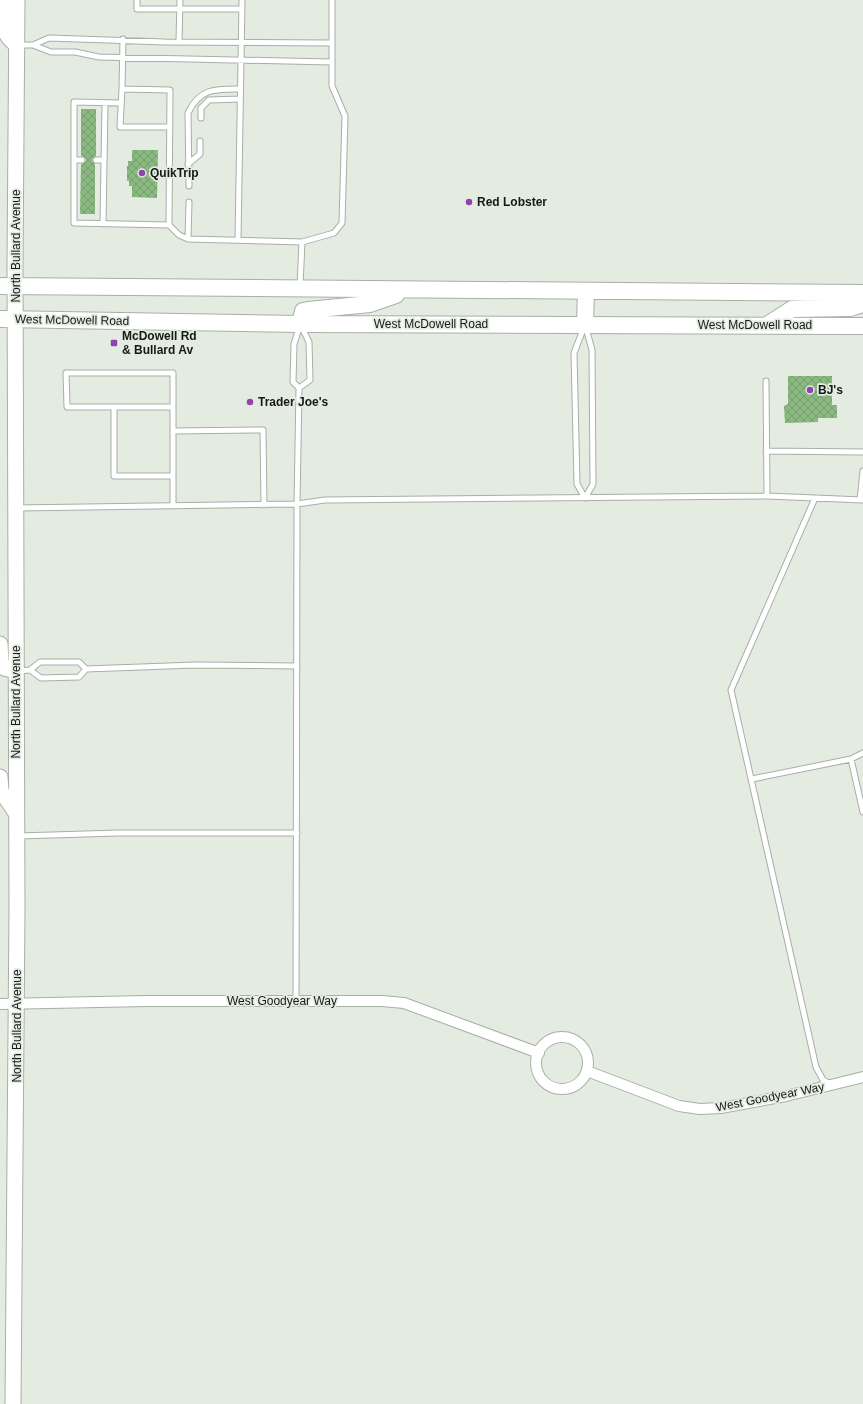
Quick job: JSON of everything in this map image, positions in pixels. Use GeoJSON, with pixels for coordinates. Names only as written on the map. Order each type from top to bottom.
{"type":"FeatureCollection","features":[{"type":"Feature","properties":{"kind":"main road"},"geometry":{"type":"LineString","coordinates":[[2,0],[5,34],[8,39],[17,45]]}},
{"type":"Feature","properties":{"kind":"main road","name":"North Bullard Avenue"},"geometry":{"type":"LineString","coordinates":[[13,1404],[7,1333],[17,1004],[16,813],[23,670],[16,508],[16,319],[8,286],[17,45],[17,0]]}},
{"type":"Feature","properties":{"kind":"main road"},"geometry":{"type":"LineString","coordinates":[[8,286],[407,291],[863,293]]}},
{"type":"Feature","properties":{"kind":"main road"},"geometry":{"type":"LineString","coordinates":[[300,324],[303,312],[308,310],[370,304],[407,291]]}},
{"type":"Feature","properties":{"kind":"main road"},"geometry":{"type":"LineString","coordinates":[[585,324],[586,291]]}},
{"type":"Feature","properties":{"kind":"main road"},"geometry":{"type":"LineString","coordinates":[[767,325],[792,309],[850,308],[863,304]]}},
{"type":"Feature","properties":{"kind":"main road","name":"West McDowell Road"},"geometry":{"type":"LineString","coordinates":[[0,319],[300,324],[863,326]]}},
{"type":"Feature","properties":{"kind":"main road"},"geometry":{"type":"LineString","coordinates":[[0,644],[1,663],[4,668],[23,670]]}},
{"type":"Feature","properties":{"kind":"main road"},"geometry":{"type":"LineString","coordinates":[[0,777],[0,791],[16,813]]}},
{"type":"Feature","properties":{"kind":"street","name":"West Goodyear Way"},"geometry":{"type":"LineString","coordinates":[[0,1004],[147,1001],[382,1001],[404,1003],[539,1053]]}},
{"type":"Feature","properties":{"kind":"street"},"geometry":{"type":"LineString","coordinates":[[558,1037],[572,1038],[586,1051],[588,1058],[587,1071],[584,1077],[574,1086],[567,1088],[553,1087],[547,1084],[539,1073],[537,1059],[539,1053],[547,1042],[552,1039],[558,1037]]}},
{"type":"Feature","properties":{"kind":"street","name":"West Goodyear Way"},"geometry":{"type":"LineString","coordinates":[[587,1071],[680,1106],[700,1109],[721,1108],[786,1096],[863,1077]]}},
{"type":"Feature","properties":{"kind":"lane"},"geometry":{"type":"LineString","coordinates":[[137,0],[137,10],[241,9]]}},
{"type":"Feature","properties":{"kind":"lane"},"geometry":{"type":"LineString","coordinates":[[179,42],[180,0]]}},
{"type":"Feature","properties":{"kind":"lane"},"geometry":{"type":"LineString","coordinates":[[238,240],[240,43],[242,0]]}},
{"type":"Feature","properties":{"kind":"lane"},"geometry":{"type":"LineString","coordinates":[[120,103],[74,102],[74,223],[169,225],[179,235],[188,238],[238,240],[302,242],[334,233],[342,223],[345,116],[332,86],[332,0]]}},
{"type":"Feature","properties":{"kind":"lane"},"geometry":{"type":"LineString","coordinates":[[33,45],[49,38],[240,43],[331,42]]}},
{"type":"Feature","properties":{"kind":"lane"},"geometry":{"type":"LineString","coordinates":[[123,39],[120,127],[169,127]]}},
{"type":"Feature","properties":{"kind":"lane"},"geometry":{"type":"LineString","coordinates":[[17,45],[33,45],[51,52],[75,52],[99,57],[332,62]]}},
{"type":"Feature","properties":{"kind":"lane"},"geometry":{"type":"LineString","coordinates":[[122,89],[170,90],[169,225]]}},
{"type":"Feature","properties":{"kind":"lane"},"geometry":{"type":"LineString","coordinates":[[189,186],[188,113],[192,105],[202,94],[210,90],[240,89]]}},
{"type":"Feature","properties":{"kind":"lane"},"geometry":{"type":"LineString","coordinates":[[201,118],[201,108],[209,100],[240,99]]}},
{"type":"Feature","properties":{"kind":"lane"},"geometry":{"type":"LineString","coordinates":[[103,224],[105,103]]}},
{"type":"Feature","properties":{"kind":"lane"},"geometry":{"type":"LineString","coordinates":[[188,164],[200,154],[200,141]]}},
{"type":"Feature","properties":{"kind":"lane"},"geometry":{"type":"LineString","coordinates":[[74,160],[82,160]]}},
{"type":"Feature","properties":{"kind":"lane"},"geometry":{"type":"LineString","coordinates":[[96,160],[104,160]]}},
{"type":"Feature","properties":{"kind":"lane"},"geometry":{"type":"LineString","coordinates":[[188,238],[189,202]]}},
{"type":"Feature","properties":{"kind":"lane"},"geometry":{"type":"LineString","coordinates":[[300,290],[302,242]]}},
{"type":"Feature","properties":{"kind":"lane"},"geometry":{"type":"LineString","coordinates":[[299,388],[310,380],[309,342],[300,324]]}},
{"type":"Feature","properties":{"kind":"lane"},"geometry":{"type":"LineString","coordinates":[[296,1001],[297,504],[299,388],[293,382],[294,344],[300,324]]}},
{"type":"Feature","properties":{"kind":"lane"},"geometry":{"type":"LineString","coordinates":[[585,324],[592,350],[593,484],[585,498]]}},
{"type":"Feature","properties":{"kind":"lane"},"geometry":{"type":"LineString","coordinates":[[585,324],[574,353],[577,484],[585,498]]}},
{"type":"Feature","properties":{"kind":"lane"},"geometry":{"type":"LineString","coordinates":[[173,407],[67,407],[66,373],[172,373],[173,407],[173,506]]}},
{"type":"Feature","properties":{"kind":"lane"},"geometry":{"type":"LineString","coordinates":[[766,381],[767,496]]}},
{"type":"Feature","properties":{"kind":"lane"},"geometry":{"type":"LineString","coordinates":[[114,407],[114,476],[173,476]]}},
{"type":"Feature","properties":{"kind":"lane"},"geometry":{"type":"LineString","coordinates":[[173,431],[263,430],[264,505]]}},
{"type":"Feature","properties":{"kind":"lane"},"geometry":{"type":"LineString","coordinates":[[766,451],[863,452]]}},
{"type":"Feature","properties":{"kind":"lane"},"geometry":{"type":"LineString","coordinates":[[16,508],[264,505],[297,504],[325,500],[767,496],[861,500],[863,471]]}},
{"type":"Feature","properties":{"kind":"lane"},"geometry":{"type":"LineString","coordinates":[[815,498],[731,690],[816,1067],[823,1080],[831,1085]]}},
{"type":"Feature","properties":{"kind":"lane"},"geometry":{"type":"LineString","coordinates":[[23,670],[40,662],[79,662],[86,669]]}},
{"type":"Feature","properties":{"kind":"lane"},"geometry":{"type":"LineString","coordinates":[[23,670],[41,678],[79,677],[86,669],[194,665],[297,666]]}},
{"type":"Feature","properties":{"kind":"lane"},"geometry":{"type":"LineString","coordinates":[[752,779],[851,760],[863,753]]}},
{"type":"Feature","properties":{"kind":"lane"},"geometry":{"type":"LineString","coordinates":[[851,760],[863,812]]}},
{"type":"Feature","properties":{"kind":"lane"},"geometry":{"type":"LineString","coordinates":[[16,836],[127,833],[297,833]]}},
{"type":"Feature","properties":{"kind":"building"},"geometry":{"type":"Polygon","coordinates":[[[81,109],[96,109],[96,156],[92,160],[95,164],[95,214],[80,214],[81,164],[86,160],[81,156],[81,109]]]}},
{"type":"Feature","properties":{"kind":"building","name":"QuikTrip"},"geometry":{"type":"Polygon","coordinates":[[[132,150],[158,150],[157,198],[132,197],[132,186],[129,186],[129,181],[127,181],[127,166],[128,161],[132,161],[132,150]]]}},
{"type":"Feature","properties":{"kind":"building","name":"BJ's"},"geometry":{"type":"Polygon","coordinates":[[[788,376],[832,376],[832,405],[837,405],[837,418],[818,418],[818,422],[785,423],[784,406],[788,404],[788,376]]]}},
{"type":"Feature","properties":{"kind":"place","name":"QuikTrip"},"geometry":{"type":"Point","coordinates":[142,173]}},
{"type":"Feature","properties":{"kind":"place","name":"Red Lobster"},"geometry":{"type":"Point","coordinates":[469,202]}},
{"type":"Feature","properties":{"kind":"place","name":"McDowell Rd & Bullard Av"},"geometry":{"type":"Point","coordinates":[114,343]}},
{"type":"Feature","properties":{"kind":"place","name":"BJ's"},"geometry":{"type":"Point","coordinates":[810,390]}},
{"type":"Feature","properties":{"kind":"place","name":"Trader Joe's"},"geometry":{"type":"Point","coordinates":[250,402]}}]}
